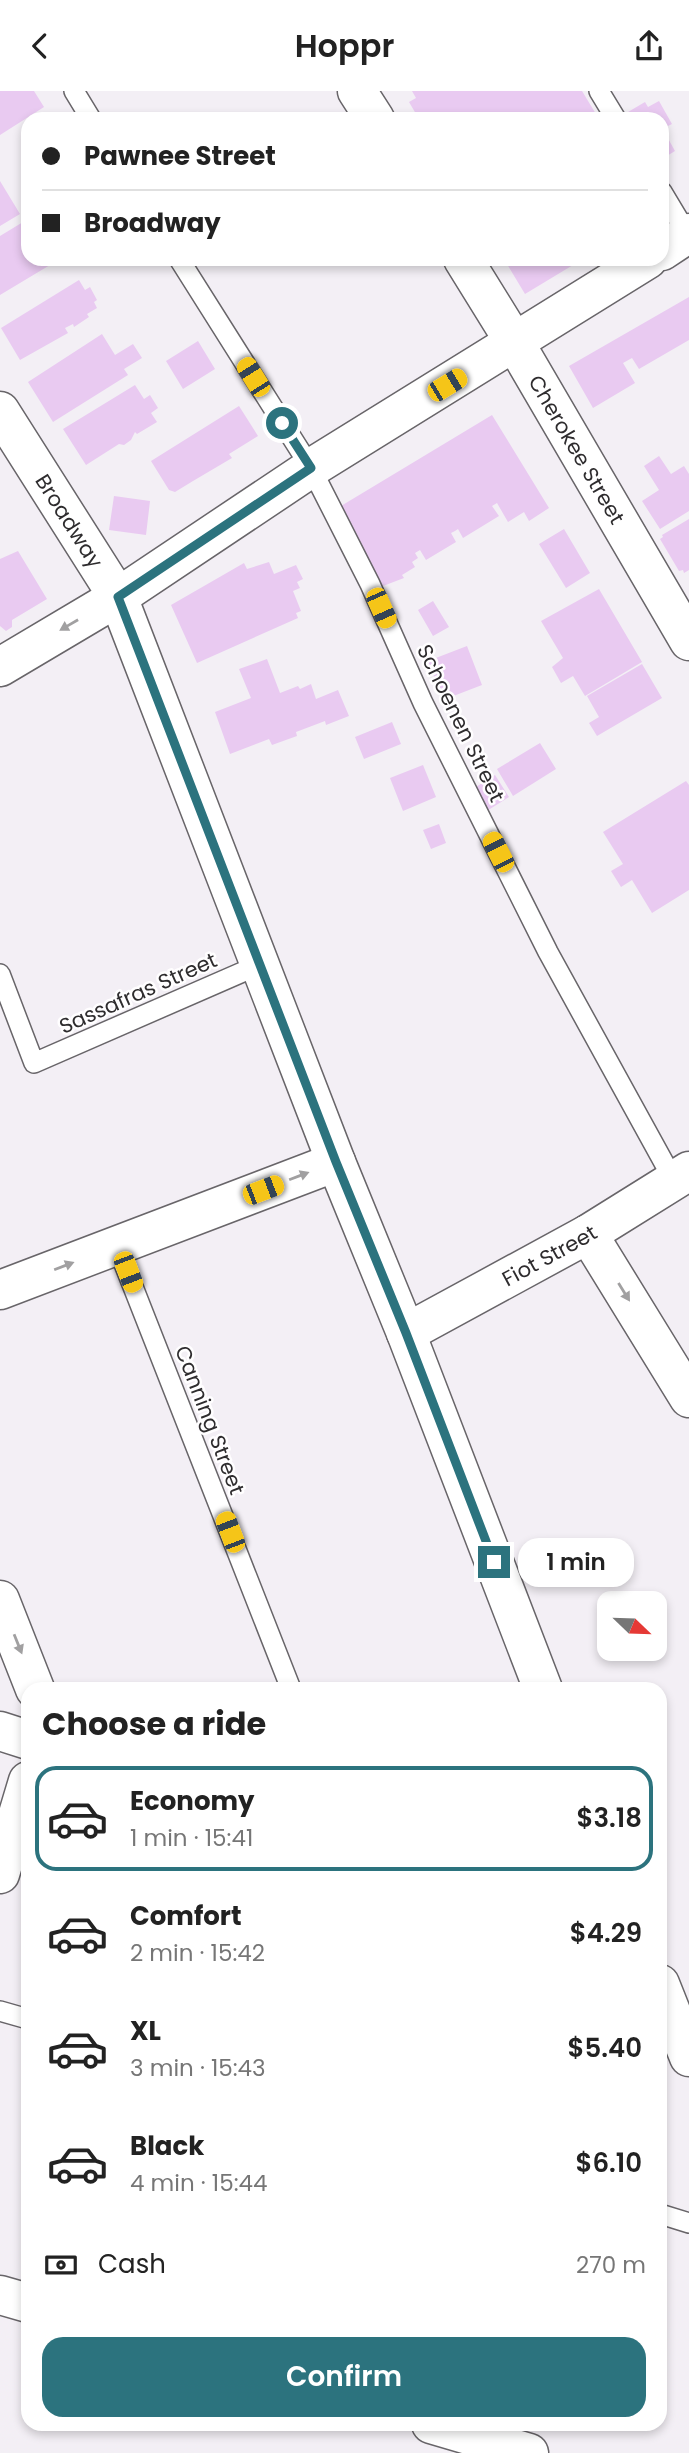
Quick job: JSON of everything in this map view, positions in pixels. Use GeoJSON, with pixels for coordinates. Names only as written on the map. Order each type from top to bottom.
{"type":"FeatureCollection","features":[{"type":"Feature","properties":{"kind":"street"},"geometry":{"type":"LineString","coordinates":[[357,91],[370,112]]}},
{"type":"Feature","properties":{"kind":"street","name":"Cherokee Street"},"geometry":{"type":"LineString","coordinates":[[467,266],[689,641]]}},
{"type":"Feature","properties":{"kind":"street"},"geometry":{"type":"LineString","coordinates":[[0,667],[118,597],[311,468],[637,266]]}},
{"type":"Feature","properties":{"kind":"street","name":"Broadway"},"geometry":{"type":"LineString","coordinates":[[0,411],[118,597],[540,1682]]}},
{"type":"Feature","properties":{"kind":"street"},"geometry":{"type":"LineString","coordinates":[[0,1290],[336,1162]]}},
{"type":"Feature","properties":{"kind":"street","name":"Fiot Street"},"geometry":{"type":"LineString","coordinates":[[406,1333],[588,1234],[682,1176]]}},
{"type":"Feature","properties":{"kind":"street"},"geometry":{"type":"LineString","coordinates":[[588,1234],[689,1398]]}},
{"type":"Feature","properties":{"kind":"street"},"geometry":{"type":"LineString","coordinates":[[0,1600],[32,1682]]}},
{"type":"Feature","properties":{"kind":"street"},"geometry":{"type":"LineString","coordinates":[[0,1731],[21,1738]]}},
{"type":"Feature","properties":{"kind":"street"},"geometry":{"type":"LineString","coordinates":[[0,1874],[21,1804]]}},
{"type":"Feature","properties":{"kind":"street"},"geometry":{"type":"LineString","coordinates":[[667,2002],[689,2057]]}},
{"type":"Feature","properties":{"kind":"street"},"geometry":{"type":"LineString","coordinates":[[0,2295],[21,2301]]}},
{"type":"Feature","properties":{"kind":"street"},"geometry":{"type":"LineString","coordinates":[[455,2431],[529,2453]]}},
{"type":"Feature","properties":{"kind":"lane"},"geometry":{"type":"LineString","coordinates":[[74,91],[87,112]]}},
{"type":"Feature","properties":{"kind":"lane"},"geometry":{"type":"LineString","coordinates":[[599,91],[612,112]]}},
{"type":"Feature","properties":{"kind":"lane"},"geometry":{"type":"LineString","coordinates":[[669,208],[682,239]]}},
{"type":"Feature","properties":{"kind":"lane","name":"Schoenen Street"},"geometry":{"type":"LineString","coordinates":[[183,266],[311,468],[370,584],[423,703],[548,952],[682,1176]]}},
{"type":"Feature","properties":{"kind":"lane","name":"Sassafras Street"},"geometry":{"type":"LineString","coordinates":[[0,974],[34,1063],[261,964]]}},
{"type":"Feature","properties":{"kind":"lane","name":"Canning Street"},"geometry":{"type":"LineString","coordinates":[[117,1246],[288,1682]]}},
{"type":"Feature","properties":{"kind":"lane"},"geometry":{"type":"LineString","coordinates":[[0,2011],[21,2017]]}},
{"type":"Feature","properties":{"kind":"lane"},"geometry":{"type":"LineString","coordinates":[[667,2216],[689,2224]]}},
{"type":"Feature","properties":{"kind":"building"},"geometry":{"type":"Polygon","coordinates":[[[0,91],[34,91],[44,107],[36,112],[21,112],[21,122],[0,135],[0,91]]]}},
{"type":"Feature","properties":{"kind":"building"},"geometry":{"type":"Polygon","coordinates":[[[412,91],[582,91],[595,112],[415,112],[409,102],[416,98],[412,91]]]}},
{"type":"Feature","properties":{"kind":"building"},"geometry":{"type":"Polygon","coordinates":[[[659,101],[665,112],[628,112],[645,102],[648,107],[659,101]]]}},
{"type":"Feature","properties":{"kind":"building"},"geometry":{"type":"Polygon","coordinates":[[[669,140],[675,151],[669,155],[669,140]]]}},
{"type":"Feature","properties":{"kind":"building"},"geometry":{"type":"Polygon","coordinates":[[[0,181],[20,214],[0,226],[0,181]]]}},
{"type":"Feature","properties":{"kind":"building"},"geometry":{"type":"Polygon","coordinates":[[[21,223],[21,266],[48,266],[0,295],[0,236],[21,223]]]}},
{"type":"Feature","properties":{"kind":"building"},"geometry":{"type":"Polygon","coordinates":[[[508,266],[571,266],[525,294],[508,266]]]}},
{"type":"Feature","properties":{"kind":"building"},"geometry":{"type":"Polygon","coordinates":[[[79,280],[85,290],[90,287],[97,300],[94,302],[97,308],[74,327],[73,324],[65,328],[68,333],[20,360],[1,328],[79,280]]]}},
{"type":"Feature","properties":{"kind":"building"},"geometry":{"type":"Polygon","coordinates":[[[689,297],[689,340],[639,369],[632,358],[623,363],[635,383],[593,408],[569,366],[689,297]]]}},
{"type":"Feature","properties":{"kind":"building"},"geometry":{"type":"Polygon","coordinates":[[[102,334],[115,355],[133,344],[142,358],[124,369],[128,375],[53,422],[28,382],[102,334]]]}},
{"type":"Feature","properties":{"kind":"building"},"geometry":{"type":"Polygon","coordinates":[[[198,341],[215,369],[183,389],[166,361],[198,341]]]}},
{"type":"Feature","properties":{"kind":"building"},"geometry":{"type":"Polygon","coordinates":[[[135,385],[144,399],[150,395],[158,408],[151,413],[157,422],[137,434],[135,432],[131,440],[124,445],[119,444],[86,465],[63,429],[135,385]]]}},
{"type":"Feature","properties":{"kind":"building"},"geometry":{"type":"Polygon","coordinates":[[[239,406],[258,436],[229,454],[232,458],[175,492],[169,490],[151,461],[239,406]]]}},
{"type":"Feature","properties":{"kind":"building"},"geometry":{"type":"Polygon","coordinates":[[[492,415],[549,508],[529,521],[524,512],[508,522],[497,503],[492,506],[499,516],[463,538],[458,529],[451,533],[456,542],[426,560],[420,550],[415,553],[418,558],[412,562],[415,567],[402,575],[404,578],[383,586],[336,509],[492,415]]]}},
{"type":"Feature","properties":{"kind":"building"},"geometry":{"type":"Polygon","coordinates":[[[659,456],[671,474],[684,466],[689,474],[689,511],[660,529],[642,501],[659,490],[644,466],[659,456]]]}},
{"type":"Feature","properties":{"kind":"building"},"geometry":{"type":"Polygon","coordinates":[[[114,496],[150,501],[146,535],[109,530],[114,496]]]}},
{"type":"Feature","properties":{"kind":"building"},"geometry":{"type":"Polygon","coordinates":[[[689,519],[689,570],[684,573],[683,570],[679,571],[660,539],[662,535],[689,519]]]}},
{"type":"Feature","properties":{"kind":"building"},"geometry":{"type":"Polygon","coordinates":[[[564,529],[590,573],[566,588],[539,544],[564,529]]]}},
{"type":"Feature","properties":{"kind":"building"},"geometry":{"type":"Polygon","coordinates":[[[18,551],[47,599],[12,620],[12,627],[6,631],[0,626],[0,559],[18,551]]]}},
{"type":"Feature","properties":{"kind":"building"},"geometry":{"type":"Polygon","coordinates":[[[269,562],[274,574],[296,565],[303,579],[297,582],[300,588],[293,591],[301,611],[296,613],[298,618],[197,663],[171,605],[244,563],[247,569],[269,562]]]}},
{"type":"Feature","properties":{"kind":"building"},"geometry":{"type":"Polygon","coordinates":[[[599,589],[642,662],[585,696],[573,676],[561,683],[552,667],[563,658],[541,621],[599,589]]]}},
{"type":"Feature","properties":{"kind":"building"},"geometry":{"type":"Polygon","coordinates":[[[433,601],[449,627],[433,636],[418,610],[433,601]]]}},
{"type":"Feature","properties":{"kind":"building"},"geometry":{"type":"Polygon","coordinates":[[[467,646],[482,685],[443,700],[428,661],[467,646]]]}},
{"type":"Feature","properties":{"kind":"building"},"geometry":{"type":"Polygon","coordinates":[[[267,659],[280,693],[311,684],[316,699],[338,690],[349,716],[326,725],[325,721],[296,732],[297,736],[272,745],[269,739],[230,754],[215,712],[251,698],[239,669],[267,659]]]}},
{"type":"Feature","properties":{"kind":"building"},"geometry":{"type":"Polygon","coordinates":[[[642,664],[662,698],[597,736],[589,723],[599,717],[587,696],[642,664]]]}},
{"type":"Feature","properties":{"kind":"building"},"geometry":{"type":"Polygon","coordinates":[[[392,722],[401,744],[364,759],[355,737],[392,722]]]}},
{"type":"Feature","properties":{"kind":"building"},"geometry":{"type":"Polygon","coordinates":[[[540,743],[556,769],[513,796],[497,769],[540,743]]]}},
{"type":"Feature","properties":{"kind":"building"},"geometry":{"type":"Polygon","coordinates":[[[423,765],[436,797],[403,811],[390,778],[423,765]]]}},
{"type":"Feature","properties":{"kind":"building"},"geometry":{"type":"Polygon","coordinates":[[[495,775],[509,797],[482,814],[468,792],[495,775]]]}},
{"type":"Feature","properties":{"kind":"building"},"geometry":{"type":"Polygon","coordinates":[[[686,781],[689,785],[689,890],[652,913],[632,880],[621,887],[611,871],[623,864],[603,832],[686,781]]]}},
{"type":"Feature","properties":{"kind":"building"},"geometry":{"type":"Polygon","coordinates":[[[439,824],[446,843],[431,849],[423,830],[439,824]]]}},
{"type":"Feature","properties":{"kind":"route"},"geometry":{"type":"LineString","coordinates":[[282,423],[311,468],[118,597],[494,1562]]}}]}
